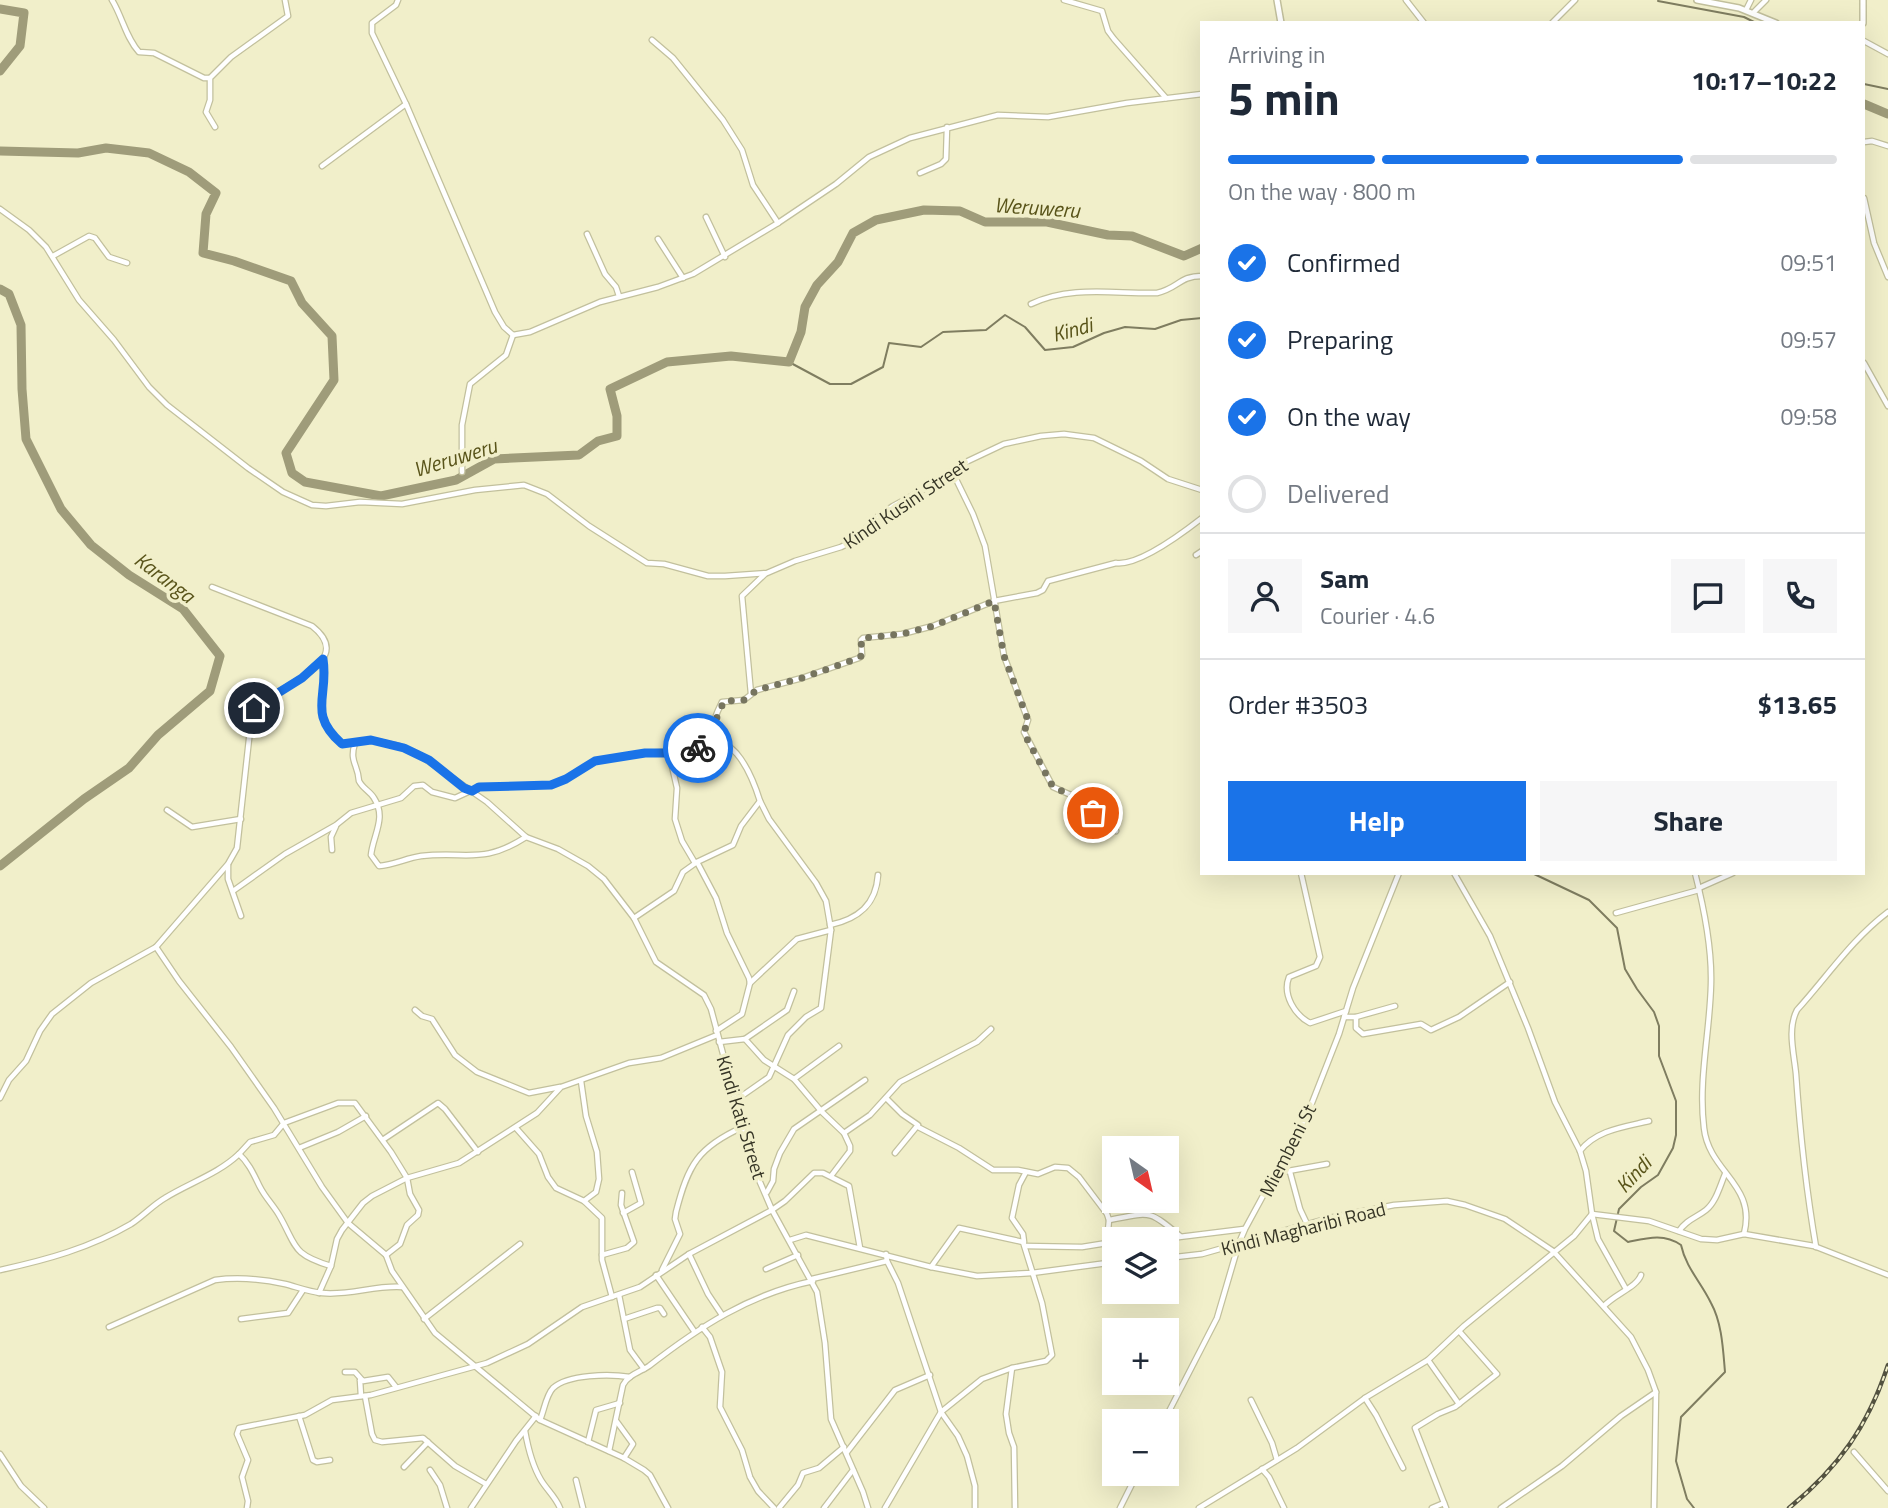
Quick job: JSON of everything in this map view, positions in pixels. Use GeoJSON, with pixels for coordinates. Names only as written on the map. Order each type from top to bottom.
{"type":"FeatureCollection","features":[{"type":"Feature","properties":{"kind":"street"},"geometry":{"type":"LineString","coordinates":[[112,0],[139,52],[154,53],[204,78],[210,78],[231,57],[288,16],[285,0]]}},
{"type":"Feature","properties":{"kind":"street"},"geometry":{"type":"LineString","coordinates":[[398,0],[396,5],[375,19],[371,26],[495,312],[504,327],[513,335]]}},
{"type":"Feature","properties":{"kind":"street"},"geometry":{"type":"LineString","coordinates":[[1064,0],[1102,11],[1108,31],[1114,40],[1167,98]]}},
{"type":"Feature","properties":{"kind":"street"},"geometry":{"type":"LineString","coordinates":[[1277,0],[1281,21]]}},
{"type":"Feature","properties":{"kind":"street"},"geometry":{"type":"LineString","coordinates":[[1406,0],[1422,21]]}},
{"type":"Feature","properties":{"kind":"street"},"geometry":{"type":"LineString","coordinates":[[1554,21],[1576,0]]}},
{"type":"Feature","properties":{"kind":"street"},"geometry":{"type":"LineString","coordinates":[[1697,0],[1746,10],[1771,21]]}},
{"type":"Feature","properties":{"kind":"street"},"geometry":{"type":"LineString","coordinates":[[1746,10],[1751,0]]}},
{"type":"Feature","properties":{"kind":"street"},"geometry":{"type":"LineString","coordinates":[[1753,13],[1766,0]]}},
{"type":"Feature","properties":{"kind":"street"},"geometry":{"type":"LineString","coordinates":[[1863,0],[1863,21]]}},
{"type":"Feature","properties":{"kind":"street"},"geometry":{"type":"LineString","coordinates":[[653,40],[678,62],[723,120],[742,150],[753,185],[778,223]]}},
{"type":"Feature","properties":{"kind":"street"},"geometry":{"type":"LineString","coordinates":[[1865,42],[1888,54]]}},
{"type":"Feature","properties":{"kind":"street"},"geometry":{"type":"LineString","coordinates":[[210,78],[210,100],[206,112],[215,127]]}},
{"type":"Feature","properties":{"kind":"street"},"geometry":{"type":"LineString","coordinates":[[513,335],[530,332],[581,309],[619,296],[657,288],[683,278],[724,257],[778,223],[836,184],[869,157],[909,138],[998,115],[1048,117],[1200,94]]}},
{"type":"Feature","properties":{"kind":"street"},"geometry":{"type":"LineString","coordinates":[[322,166],[406,104]]}},
{"type":"Feature","properties":{"kind":"street"},"geometry":{"type":"LineString","coordinates":[[920,173],[946,159],[947,127]]}},
{"type":"Feature","properties":{"kind":"street"},"geometry":{"type":"LineString","coordinates":[[1865,142],[1888,146]]}},
{"type":"Feature","properties":{"kind":"street"},"geometry":{"type":"LineString","coordinates":[[1865,202],[1874,243],[1888,277]]}},
{"type":"Feature","properties":{"kind":"street","name":"Kindi Kusini Street"},"geometry":{"type":"LineString","coordinates":[[0,209],[29,230],[53,256],[79,300],[114,340],[149,387],[167,405],[283,492],[317,506],[360,502],[402,504],[475,490],[524,485],[547,494],[647,563],[668,565],[708,576],[767,573],[794,561],[851,543],[874,519],[968,461],[1004,444],[1041,436],[1076,435],[1094,438],[1141,461],[1168,479],[1200,489]]}},
{"type":"Feature","properties":{"kind":"street"},"geometry":{"type":"LineString","coordinates":[[706,217],[724,257]]}},
{"type":"Feature","properties":{"kind":"street"},"geometry":{"type":"LineString","coordinates":[[587,234],[605,274],[617,287],[619,296]]}},
{"type":"Feature","properties":{"kind":"street"},"geometry":{"type":"LineString","coordinates":[[53,256],[89,236],[95,238],[109,257],[127,263]]}},
{"type":"Feature","properties":{"kind":"street"},"geometry":{"type":"LineString","coordinates":[[658,239],[683,278]]}},
{"type":"Feature","properties":{"kind":"street"},"geometry":{"type":"LineString","coordinates":[[1031,304],[1052,296],[1078,291],[1157,293],[1170,290],[1184,277],[1200,276]]}},
{"type":"Feature","properties":{"kind":"street"},"geometry":{"type":"LineString","coordinates":[[462,472],[462,425],[470,384],[506,355],[513,335]]}},
{"type":"Feature","properties":{"kind":"street"},"geometry":{"type":"LineString","coordinates":[[1865,365],[1888,405]]}},
{"type":"Feature","properties":{"kind":"street"},"geometry":{"type":"LineString","coordinates":[[952,471],[981,532],[991,571],[1006,664],[1028,720],[1024,732],[1051,785],[1071,795],[1116,831]]}},
{"type":"Feature","properties":{"kind":"street"},"geometry":{"type":"LineString","coordinates":[[736,1100],[763,1083],[775,1067],[788,1035],[821,1008],[831,927],[822,893],[769,819],[743,761],[722,740],[714,724],[722,702],[738,701],[764,687],[802,678],[859,658],[862,655],[863,638],[902,634],[933,626],[994,601],[1037,593],[1043,590],[1048,581],[1124,563],[1159,548],[1200,519]]}},
{"type":"Feature","properties":{"kind":"street"},"geometry":{"type":"LineString","coordinates":[[1196,555],[1200,552]]}},
{"type":"Feature","properties":{"kind":"street"},"geometry":{"type":"LineString","coordinates":[[751,695],[742,596],[767,573]]}},
{"type":"Feature","properties":{"kind":"street"},"geometry":{"type":"LineString","coordinates":[[212,587],[312,626],[323,637],[326,645],[323,659],[326,680],[320,703],[323,720],[342,744],[371,740],[404,748],[429,760],[464,788],[472,791],[526,837],[495,854],[469,857],[418,856],[379,866],[371,855],[380,825],[378,806],[374,797],[359,781],[352,758],[355,743]]}},
{"type":"Feature","properties":{"kind":"street"},"geometry":{"type":"LineString","coordinates":[[0,1098],[9,1080],[26,1061],[40,1031],[52,1014],[91,983],[156,947],[228,864],[237,848],[246,753],[254,708],[302,678],[323,659]]}},
{"type":"Feature","properties":{"kind":"street"},"geometry":{"type":"LineString","coordinates":[[233,891],[290,850],[336,825],[351,813],[401,798],[416,785],[423,785],[432,792],[452,798],[479,787],[551,785],[595,761],[645,753],[669,753],[722,740]]}},
{"type":"Feature","properties":{"kind":"street"},"geometry":{"type":"LineString","coordinates":[[669,753],[677,788],[675,819],[682,841],[716,898],[727,933],[750,982]]}},
{"type":"Feature","properties":{"kind":"street"},"geometry":{"type":"LineString","coordinates":[[634,918],[674,891],[681,874],[696,863],[733,845],[741,826],[760,801]]}},
{"type":"Feature","properties":{"kind":"street"},"geometry":{"type":"LineString","coordinates":[[167,810],[192,827],[241,818]]}},
{"type":"Feature","properties":{"kind":"street"},"geometry":{"type":"LineString","coordinates":[[332,850],[331,834],[336,825]]}},
{"type":"Feature","properties":{"kind":"street","name":"Kindi Kati Street"},"geometry":{"type":"LineString","coordinates":[[526,837],[558,849],[588,866],[604,879],[634,918],[656,962],[704,995],[711,1009],[753,1166],[772,1210],[812,1280],[822,1317],[831,1419],[868,1508]]}},
{"type":"Feature","properties":{"kind":"street"},"geometry":{"type":"LineString","coordinates":[[228,864],[228,879],[241,916]]}},
{"type":"Feature","properties":{"kind":"street"},"geometry":{"type":"LineString","coordinates":[[415,1010],[432,1020],[455,1055],[477,1072],[529,1093],[581,1081],[629,1063],[661,1058],[716,1033],[742,1014],[750,982],[797,939],[845,922],[862,912],[873,897],[878,875]]}},
{"type":"Feature","properties":{"kind":"street"},"geometry":{"type":"LineString","coordinates":[[1301,875],[1320,957],[1316,966],[1289,977],[1286,985],[1293,1009],[1310,1023],[1345,1014],[1356,1017],[1395,1006]]}},
{"type":"Feature","properties":{"kind":"street","name":"Miembeni St"},"geometry":{"type":"LineString","coordinates":[[1170,1409],[1217,1318],[1245,1229],[1308,1113],[1398,875]]}},
{"type":"Feature","properties":{"kind":"street"},"geometry":{"type":"LineString","coordinates":[[1455,875],[1482,921],[1510,982],[1555,1102],[1580,1151],[1589,1184],[1598,1239],[1626,1289]]}},
{"type":"Feature","properties":{"kind":"street"},"geometry":{"type":"LineString","coordinates":[[1696,875],[1707,941],[1711,985],[1703,1061],[1704,1128],[1708,1146],[1745,1201],[1747,1215],[1744,1234]]}},
{"type":"Feature","properties":{"kind":"street"},"geometry":{"type":"LineString","coordinates":[[1616,913],[1699,889],[1728,875]]}},
{"type":"Feature","properties":{"kind":"street"},"geometry":{"type":"LineString","coordinates":[[217,876],[228,879]]}},
{"type":"Feature","properties":{"kind":"street"},"geometry":{"type":"LineString","coordinates":[[1816,1247],[1798,1115],[1793,1017],[1850,947],[1888,912]]}},
{"type":"Feature","properties":{"kind":"street"},"geometry":{"type":"LineString","coordinates":[[156,947],[178,981],[231,1047],[284,1123],[321,1186],[348,1223],[386,1255],[391,1271],[435,1334],[538,1418],[624,1458],[650,1475],[668,1508]]}},
{"type":"Feature","properties":{"kind":"street"},"geometry":{"type":"LineString","coordinates":[[1356,1017],[1356,1028],[1363,1034],[1421,1024],[1431,1030],[1459,1017],[1510,982]]}},
{"type":"Feature","properties":{"kind":"street"},"geometry":{"type":"LineString","coordinates":[[718,1042],[745,1039],[787,1010],[794,991]]}},
{"type":"Feature","properties":{"kind":"street"},"geometry":{"type":"LineString","coordinates":[[844,1133],[863,1121],[900,1082],[977,1042],[991,1029]]}},
{"type":"Feature","properties":{"kind":"street"},"geometry":{"type":"LineString","coordinates":[[745,1039],[764,1060],[793,1079],[844,1133],[850,1152],[831,1176]]}},
{"type":"Feature","properties":{"kind":"street"},"geometry":{"type":"LineString","coordinates":[[793,1079],[839,1046]]}},
{"type":"Feature","properties":{"kind":"street"},"geometry":{"type":"LineString","coordinates":[[766,1193],[773,1181],[780,1153],[798,1125],[822,1112],[865,1080]]}},
{"type":"Feature","properties":{"kind":"street"},"geometry":{"type":"LineString","coordinates":[[581,1081],[586,1116],[597,1152],[599,1179],[596,1192],[584,1201]]}},
{"type":"Feature","properties":{"kind":"street"},"geometry":{"type":"LineString","coordinates":[[319,1293],[331,1266],[337,1239],[368,1199],[407,1178],[450,1167],[478,1152],[544,1107],[561,1087]]}},
{"type":"Feature","properties":{"kind":"street"},"geometry":{"type":"LineString","coordinates":[[886,1098],[902,1114],[917,1122],[918,1127],[993,1170],[1038,1174],[1055,1167],[1068,1168],[1079,1177],[1107,1214],[1108,1227]]}},
{"type":"Feature","properties":{"kind":"street"},"geometry":{"type":"LineString","coordinates":[[0,1270],[56,1257],[88,1245],[132,1223],[166,1196],[202,1179],[239,1154],[250,1142],[274,1135],[284,1123],[347,1102],[355,1103],[383,1139],[407,1178],[410,1194],[419,1212],[407,1225],[400,1244],[386,1255]]}},
{"type":"Feature","properties":{"kind":"street"},"geometry":{"type":"LineString","coordinates":[[383,1139],[439,1103],[478,1152]]}},
{"type":"Feature","properties":{"kind":"street"},"geometry":{"type":"LineString","coordinates":[[299,1148],[338,1132],[366,1116]]}},
{"type":"Feature","properties":{"kind":"street"},"geometry":{"type":"LineString","coordinates":[[1580,1151],[1592,1138],[1600,1134],[1649,1121]]}},
{"type":"Feature","properties":{"kind":"street"},"geometry":{"type":"LineString","coordinates":[[662,1270],[680,1234],[676,1212],[692,1166],[710,1144],[743,1127]]}},
{"type":"Feature","properties":{"kind":"street"},"geometry":{"type":"LineString","coordinates":[[895,1153],[918,1127]]}},
{"type":"Feature","properties":{"kind":"street"},"geometry":{"type":"LineString","coordinates":[[516,1128],[538,1154],[556,1188],[584,1201],[602,1218],[602,1255],[612,1297]]}},
{"type":"Feature","properties":{"kind":"street"},"geometry":{"type":"LineString","coordinates":[[239,1154],[279,1215],[296,1249],[310,1259],[331,1266]]}},
{"type":"Feature","properties":{"kind":"street"},"geometry":{"type":"LineString","coordinates":[[1276,1173],[1327,1164]]}},
{"type":"Feature","properties":{"kind":"street"},"geometry":{"type":"LineString","coordinates":[[623,1213],[641,1203],[632,1172]]}},
{"type":"Feature","properties":{"kind":"street"},"geometry":{"type":"LineString","coordinates":[[885,1508],[941,1412],[982,1379],[1012,1368],[1046,1361],[1052,1355],[1042,1303],[1031,1273],[1023,1234],[1012,1218],[1018,1188],[1026,1172]]}},
{"type":"Feature","properties":{"kind":"street"},"geometry":{"type":"LineString","coordinates":[[1290,1172],[1300,1209],[1307,1223]]}},
{"type":"Feature","properties":{"kind":"street"},"geometry":{"type":"LineString","coordinates":[[247,1508],[242,1475],[248,1460],[237,1434],[238,1429],[243,1426],[299,1416],[332,1400],[363,1396],[475,1366],[518,1350],[582,1307],[640,1287],[689,1254],[772,1210],[814,1173],[831,1176],[850,1189],[860,1248]]}},
{"type":"Feature","properties":{"kind":"street"},"geometry":{"type":"LineString","coordinates":[[1679,1231],[1690,1218],[1711,1205],[1725,1173]]}},
{"type":"Feature","properties":{"kind":"street"},"geometry":{"type":"LineString","coordinates":[[602,1255],[623,1250],[633,1244],[632,1234],[623,1213],[622,1193]]}},
{"type":"Feature","properties":{"kind":"street","name":"Kindi Magharibi Road"},"geometry":{"type":"LineString","coordinates":[[1179,1257],[1202,1254],[1307,1223],[1394,1205],[1447,1201],[1505,1219],[1553,1251],[1631,1337],[1656,1392],[1654,1508]]}},
{"type":"Feature","properties":{"kind":"street"},"geometry":{"type":"LineString","coordinates":[[1109,1220],[1149,1213],[1156,1215],[1181,1237],[1245,1229]]}},
{"type":"Feature","properties":{"kind":"street"},"geometry":{"type":"LineString","coordinates":[[1592,1214],[1628,1217],[1679,1231],[1694,1238],[1717,1240],[1744,1234],[1816,1247],[1888,1275]]}},
{"type":"Feature","properties":{"kind":"street"},"geometry":{"type":"LineString","coordinates":[[1199,1508],[1297,1448],[1365,1398],[1428,1360],[1553,1251],[1574,1236],[1592,1214]]}},
{"type":"Feature","properties":{"kind":"street"},"geometry":{"type":"LineString","coordinates":[[931,1267],[959,1228],[1025,1244],[1082,1247],[1102,1243]]}},
{"type":"Feature","properties":{"kind":"street"},"geometry":{"type":"LineString","coordinates":[[790,1240],[806,1235],[977,1276],[1031,1273],[1102,1263]]}},
{"type":"Feature","properties":{"kind":"street"},"geometry":{"type":"LineString","coordinates":[[424,1320],[520,1244]]}},
{"type":"Feature","properties":{"kind":"street"},"geometry":{"type":"LineString","coordinates":[[689,1254],[708,1294],[722,1315]]}},
{"type":"Feature","properties":{"kind":"street"},"geometry":{"type":"LineString","coordinates":[[886,1254],[941,1412],[958,1436],[967,1456],[975,1486],[975,1508]]}},
{"type":"Feature","properties":{"kind":"street"},"geometry":{"type":"LineString","coordinates":[[766,1269],[798,1255]]}},
{"type":"Feature","properties":{"kind":"street"},"geometry":{"type":"LineString","coordinates":[[609,1451],[623,1385],[629,1377],[644,1369],[662,1353],[758,1296],[887,1261]]}},
{"type":"Feature","properties":{"kind":"street"},"geometry":{"type":"LineString","coordinates":[[656,1275],[694,1332]]}},
{"type":"Feature","properties":{"kind":"street"},"geometry":{"type":"LineString","coordinates":[[1604,1306],[1615,1295],[1638,1283],[1641,1275]]}},
{"type":"Feature","properties":{"kind":"street"},"geometry":{"type":"LineString","coordinates":[[109,1327],[215,1280],[237,1278],[286,1284],[319,1293],[351,1292],[386,1286],[403,1287]]}},
{"type":"Feature","properties":{"kind":"street"},"geometry":{"type":"LineString","coordinates":[[241,1319],[288,1313],[303,1290]]}},
{"type":"Feature","properties":{"kind":"street"},"geometry":{"type":"LineString","coordinates":[[619,1295],[632,1355],[644,1369]]}},
{"type":"Feature","properties":{"kind":"street"},"geometry":{"type":"LineString","coordinates":[[624,1318],[658,1307],[664,1314]]}},
{"type":"Feature","properties":{"kind":"street"},"geometry":{"type":"LineString","coordinates":[[702,1327],[710,1338],[722,1372],[720,1406],[742,1450],[750,1477],[758,1492],[774,1508]]}},
{"type":"Feature","properties":{"kind":"street"},"geometry":{"type":"LineString","coordinates":[[1432,1508],[1445,1505],[1415,1428],[1459,1404],[1497,1374],[1459,1331]]}},
{"type":"Feature","properties":{"kind":"street"},"geometry":{"type":"LineString","coordinates":[[1428,1360],[1459,1404]]}},
{"type":"Feature","properties":{"kind":"street"},"geometry":{"type":"LineString","coordinates":[[1012,1368],[1006,1414],[1014,1447],[1016,1508]]}},
{"type":"Feature","properties":{"kind":"street"},"geometry":{"type":"LineString","coordinates":[[345,1372],[355,1372],[360,1380],[372,1434],[377,1441],[419,1437],[455,1466],[486,1485]]}},
{"type":"Feature","properties":{"kind":"street"},"geometry":{"type":"LineString","coordinates":[[471,1508],[525,1431],[538,1418],[550,1393],[562,1383],[599,1375],[629,1377]]}},
{"type":"Feature","properties":{"kind":"street"},"geometry":{"type":"LineString","coordinates":[[779,1508],[803,1473],[819,1468],[845,1450],[895,1390],[906,1383],[930,1375]]}},
{"type":"Feature","properties":{"kind":"street"},"geometry":{"type":"LineString","coordinates":[[360,1380],[388,1377],[396,1387]]}},
{"type":"Feature","properties":{"kind":"street"},"geometry":{"type":"LineString","coordinates":[[352,1396],[360,1387]]}},
{"type":"Feature","properties":{"kind":"street"},"geometry":{"type":"LineString","coordinates":[[1501,1508],[1562,1466],[1621,1416],[1656,1392]]}},
{"type":"Feature","properties":{"kind":"street"},"geometry":{"type":"LineString","coordinates":[[1365,1398],[1403,1468]]}},
{"type":"Feature","properties":{"kind":"street"},"geometry":{"type":"LineString","coordinates":[[1251,1400],[1272,1443],[1277,1460]]}},
{"type":"Feature","properties":{"kind":"street"},"geometry":{"type":"LineString","coordinates":[[588,1442],[596,1410],[621,1403]]}},
{"type":"Feature","properties":{"kind":"street"},"geometry":{"type":"LineString","coordinates":[[299,1416],[313,1460],[330,1460]]}},
{"type":"Feature","properties":{"kind":"street"},"geometry":{"type":"LineString","coordinates":[[617,1421],[633,1444],[624,1458]]}},
{"type":"Feature","properties":{"kind":"street"},"geometry":{"type":"LineString","coordinates":[[525,1431],[539,1477],[553,1493],[560,1508]]}},
{"type":"Feature","properties":{"kind":"street"},"geometry":{"type":"LineString","coordinates":[[404,1467],[428,1442]]}},
{"type":"Feature","properties":{"kind":"street"},"geometry":{"type":"LineString","coordinates":[[1854,1452],[1888,1491]]}},
{"type":"Feature","properties":{"kind":"street"},"geometry":{"type":"LineString","coordinates":[[0,1454],[21,1486],[44,1508]]}},
{"type":"Feature","properties":{"kind":"street"},"geometry":{"type":"LineString","coordinates":[[430,1469],[440,1485],[447,1508]]}},
{"type":"Feature","properties":{"kind":"street"},"geometry":{"type":"LineString","coordinates":[[1262,1469],[1269,1477],[1284,1508]]}},
{"type":"Feature","properties":{"kind":"street"},"geometry":{"type":"LineString","coordinates":[[824,1508],[854,1470]]}},
{"type":"Feature","properties":{"kind":"street"},"geometry":{"type":"LineString","coordinates":[[576,1480],[583,1508]]}},
{"type":"Feature","properties":{"kind":"street"},"geometry":{"type":"LineString","coordinates":[[1119,1508],[1131,1486]]}},
{"type":"Feature","properties":{"kind":"waterway"},"geometry":{"type":"LineString","coordinates":[[1658,1],[1744,17],[1752,21]]}},
{"type":"Feature","properties":{"kind":"waterway","name":"Weruweru"},"geometry":{"type":"LineString","coordinates":[[0,9],[24,13],[20,46],[0,71]]}},
{"type":"Feature","properties":{"kind":"waterway"},"geometry":{"type":"LineString","coordinates":[[1865,84],[1888,89]]}},
{"type":"Feature","properties":{"kind":"waterway","name":"Weruweru"},"geometry":{"type":"LineString","coordinates":[[1865,104],[1888,114]]}},
{"type":"Feature","properties":{"kind":"waterway","name":"Weruweru"},"geometry":{"type":"LineString","coordinates":[[0,151],[78,153],[106,148],[149,153],[189,172],[216,193],[206,214],[203,253],[291,281],[302,303],[332,336],[334,380],[286,453],[292,473],[305,482],[381,496],[456,480],[494,459],[579,455],[598,441],[617,436],[617,416],[610,389],[667,362],[731,356],[789,362],[801,332],[805,307],[817,285],[838,262],[853,233],[876,220],[924,210],[960,211],[985,222],[1047,222],[1108,235],[1132,236],[1184,256],[1200,249]]}},
{"type":"Feature","properties":{"kind":"waterway","name":"Karanga"},"geometry":{"type":"LineString","coordinates":[[0,289],[9,294],[21,325],[26,439],[61,509],[91,545],[129,575],[183,609],[220,656],[210,691],[158,735],[129,768],[84,799],[0,866]]}},
{"type":"Feature","properties":{"kind":"waterway","name":"Kindi"},"geometry":{"type":"LineString","coordinates":[[789,362],[830,384],[851,384],[883,367],[889,343],[921,347],[943,332],[986,330],[1005,315],[1025,327],[1045,350],[1073,347],[1125,327],[1155,329],[1181,320],[1200,318]]}},
{"type":"Feature","properties":{"kind":"waterway","name":"Kindi"},"geometry":{"type":"LineString","coordinates":[[1536,875],[1589,900],[1617,928],[1625,969],[1654,1012],[1659,1026],[1659,1056],[1676,1101],[1676,1135],[1673,1148],[1658,1175],[1641,1187],[1619,1209],[1614,1231],[1628,1242],[1662,1238],[1681,1245],[1686,1261],[1718,1319],[1725,1372],[1681,1417],[1676,1461],[1687,1499],[1694,1508]]}},
{"type":"Feature","properties":{"kind":"railway"},"geometry":{"type":"LineString","coordinates":[[1789,1508],[1823,1477],[1850,1444],[1871,1407],[1888,1365]]}},
{"type":"Feature","properties":{"kind":"way so far"},"geometry":{"type":"LineString","coordinates":[[698,748],[722,740],[714,724],[724,701],[744,700],[757,690],[859,658],[862,655],[863,638],[902,634],[933,626],[994,601],[1008,673],[1028,720],[1024,730],[1026,737],[1054,789],[1071,795],[1093,813]]}},
{"type":"Feature","properties":{"kind":"route"},"geometry":{"type":"LineString","coordinates":[[254,708],[302,678],[323,659],[326,680],[320,703],[323,720],[343,745],[371,740],[404,748],[429,760],[466,790],[472,791],[479,787],[551,785],[595,761],[698,748]]}}]}
